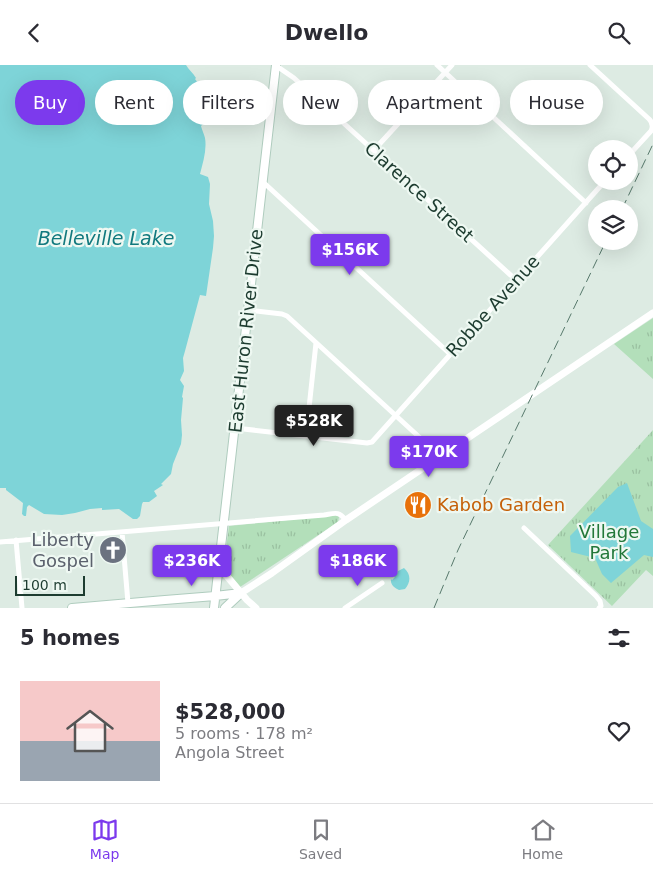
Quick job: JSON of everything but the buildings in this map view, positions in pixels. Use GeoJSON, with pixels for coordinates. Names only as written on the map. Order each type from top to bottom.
{"type":"FeatureCollection","features":[{"type":"Feature","properties":{"kind":"main road","name":"East Huron River Drive"},"geometry":{"type":"LineString","coordinates":[[214,608],[276,65]]}},
{"type":"Feature","properties":{"kind":"main road"},"geometry":{"type":"LineString","coordinates":[[72,608],[215,597],[241,593]]}},
{"type":"Feature","properties":{"kind":"main road"},"geometry":{"type":"LineString","coordinates":[[225,608],[241,593]]}},
{"type":"Feature","properties":{"kind":"street","name":"Clarence Street"},"geometry":{"type":"LineString","coordinates":[[276,65],[294,78],[516,280]]}},
{"type":"Feature","properties":{"kind":"street"},"geometry":{"type":"LineString","coordinates":[[437,65],[586,203]]}},
{"type":"Feature","properties":{"kind":"street"},"geometry":{"type":"LineString","coordinates":[[374,151],[452,65]]}},
{"type":"Feature","properties":{"kind":"street"},"geometry":{"type":"LineString","coordinates":[[590,65],[649,119],[652,124],[650,131],[638,145]]}},
{"type":"Feature","properties":{"kind":"street"},"geometry":{"type":"LineString","coordinates":[[263,182],[450,354]]}},
{"type":"Feature","properties":{"kind":"street","name":"Robbe Avenue"},"geometry":{"type":"LineString","coordinates":[[306,436],[366,443],[372,442],[597,190]]}},
{"type":"Feature","properties":{"kind":"street"},"geometry":{"type":"LineString","coordinates":[[248,310],[284,314],[441,457]]}},
{"type":"Feature","properties":{"kind":"street"},"geometry":{"type":"LineString","coordinates":[[241,593],[653,313]]}},
{"type":"Feature","properties":{"kind":"street"},"geometry":{"type":"LineString","coordinates":[[235,428],[306,436],[316,343]]}},
{"type":"Feature","properties":{"kind":"street"},"geometry":{"type":"LineString","coordinates":[[0,542],[336,513],[346,520]]}},
{"type":"Feature","properties":{"kind":"street"},"geometry":{"type":"LineString","coordinates":[[524,528],[596,596],[600,601],[601,606],[599,608]]}},
{"type":"Feature","properties":{"kind":"street"},"geometry":{"type":"LineString","coordinates":[[122,532],[128,603]]}},
{"type":"Feature","properties":{"kind":"street"},"geometry":{"type":"LineString","coordinates":[[16,541],[22,608]]}},
{"type":"Feature","properties":{"kind":"street"},"geometry":{"type":"LineString","coordinates":[[219,559],[226,575],[256,608]]}},
{"type":"Feature","properties":{"kind":"street"},"geometry":{"type":"LineString","coordinates":[[345,608],[382,583]]}},
{"type":"Feature","properties":{"kind":"green space"},"geometry":{"type":"Polygon","coordinates":[[[653,318],[653,379],[614,344],[653,318]]]}},
{"type":"Feature","properties":{"kind":"green space","name":"Village Park"},"geometry":{"type":"Polygon","coordinates":[[[653,430],[653,576],[646,570],[612,606],[548,545],[653,430]]]}},
{"type":"Feature","properties":{"kind":"green space"},"geometry":{"type":"Polygon","coordinates":[[[336,515],[339,517],[338,522],[240,587],[228,573],[224,564],[229,526],[336,515]]]}},
{"type":"Feature","properties":{"kind":"water","name":"Belleville Lake"},"geometry":{"type":"Polygon","coordinates":[[[0,65],[186,65],[196,78],[196,80],[183,80],[183,125],[202,125],[205,147],[200,174],[208,177],[210,184],[209,204],[214,236],[206,296],[200,295],[183,358],[184,371],[180,380],[184,386],[181,420],[182,435],[171,474],[161,484],[163,485],[154,491],[157,496],[149,502],[143,502],[140,516],[137,519],[133,519],[119,509],[90,509],[62,515],[44,514],[29,505],[26,516],[24,516],[22,514],[23,503],[6,488],[0,488],[0,65]]]}},
{"type":"Feature","properties":{"kind":"water"},"geometry":{"type":"Polygon","coordinates":[[[627,483],[641,521],[653,529],[653,557],[644,555],[611,583],[602,574],[595,558],[571,552],[570,536],[618,487],[627,483]]]}},
{"type":"Feature","properties":{"kind":"water"},"geometry":{"type":"Polygon","coordinates":[[[404,568],[409,575],[409,581],[405,589],[399,590],[391,583],[391,579],[395,577],[391,577],[404,568]]]}},
{"type":"Feature","properties":{"kind":"railway"},"geometry":{"type":"LineString","coordinates":[[626,200],[653,144]]}},
{"type":"Feature","properties":{"kind":"railway"},"geometry":{"type":"LineString","coordinates":[[434,608],[458,550],[602,250]]}},
{"type":"Feature","properties":{"kind":"place","name":"Kabob Garden"},"geometry":{"type":"Point","coordinates":[418,505]}},
{"type":"Feature","properties":{"kind":"place","name":"Liberty Gospel"},"geometry":{"type":"Point","coordinates":[113,550]}}]}
